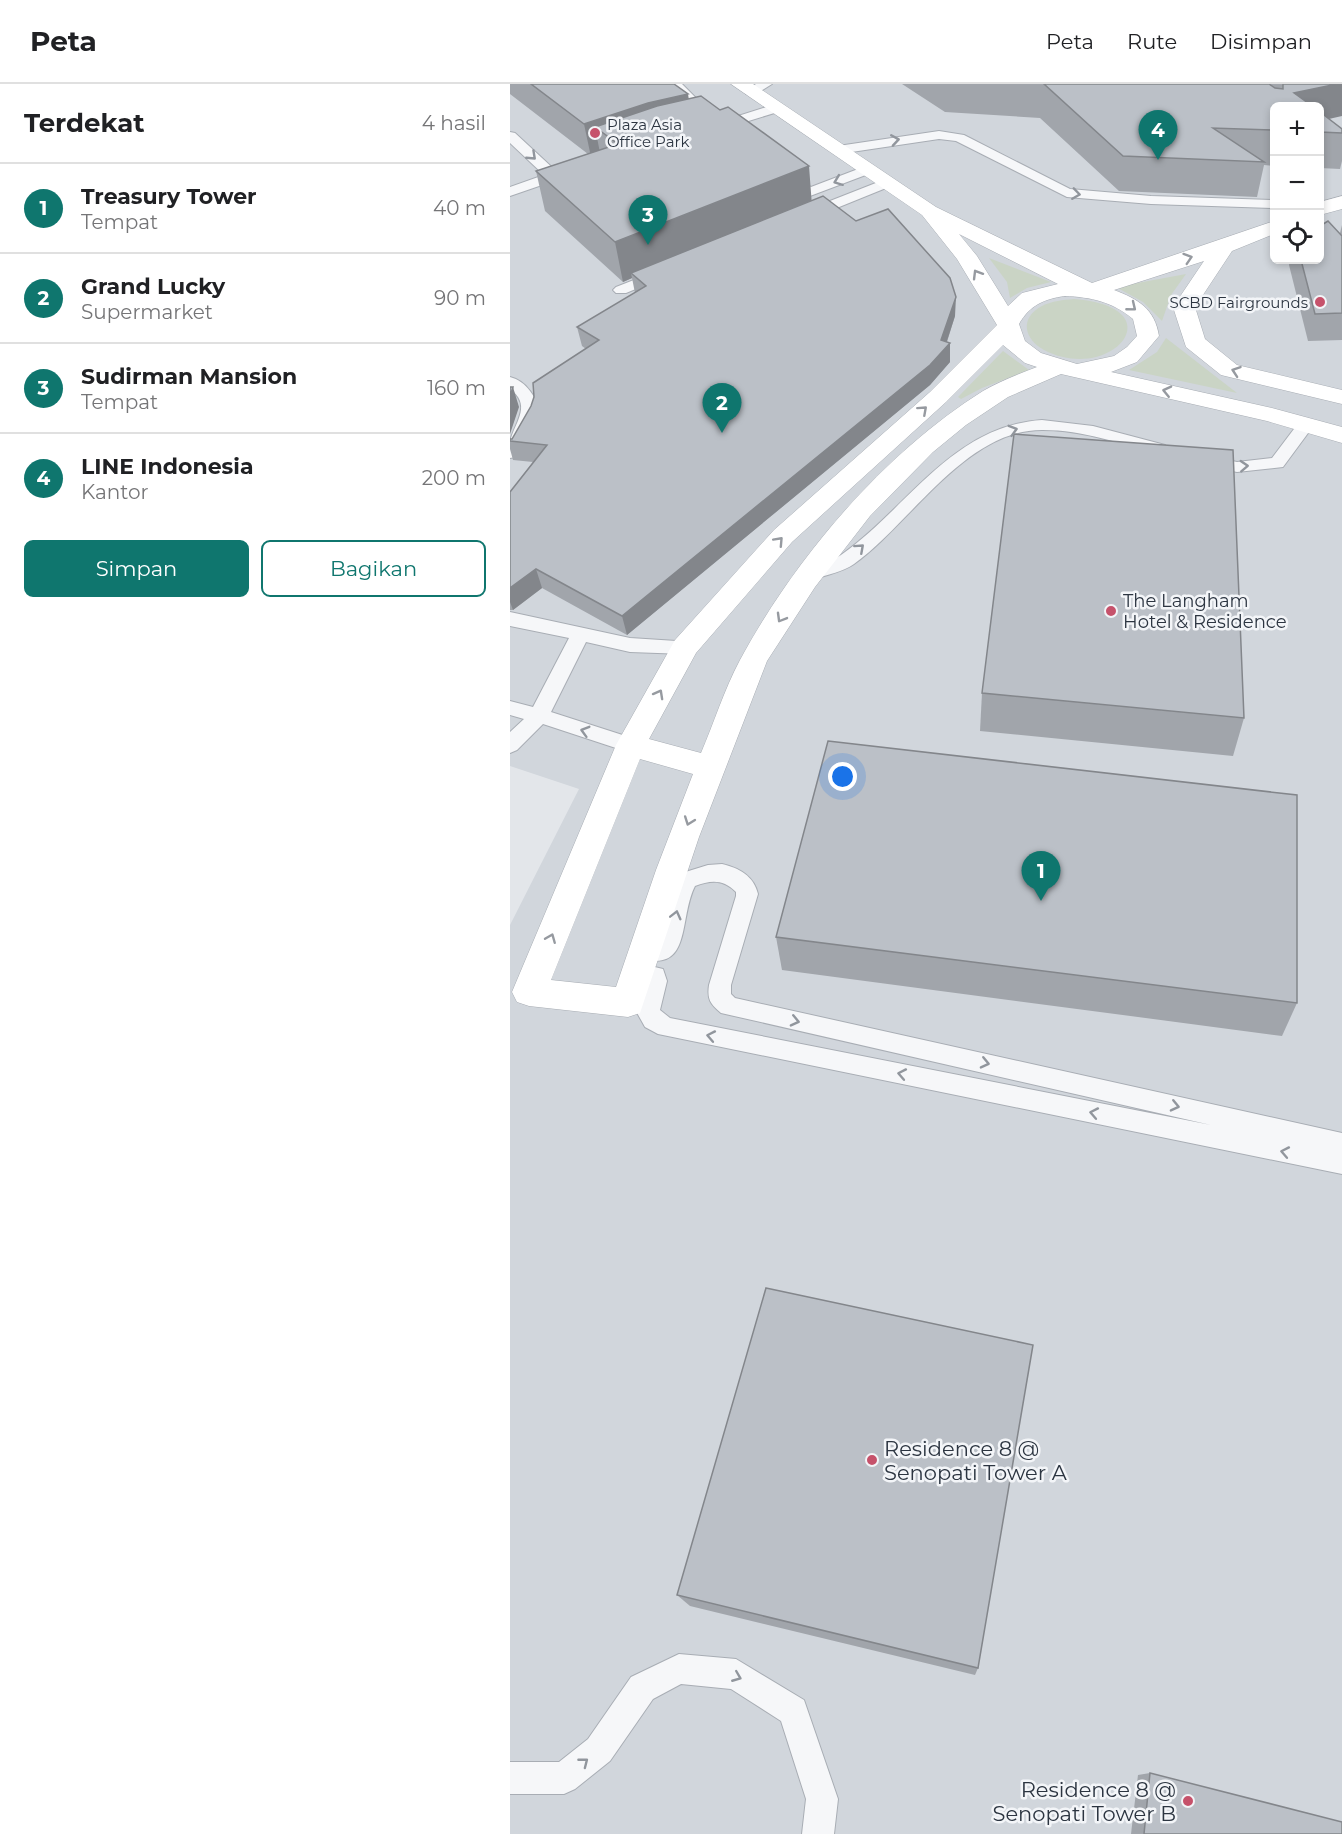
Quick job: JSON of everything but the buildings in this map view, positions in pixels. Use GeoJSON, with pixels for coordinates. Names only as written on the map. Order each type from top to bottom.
{"type":"FeatureCollection","features":[{"type":"Feature","properties":{"kind":"main road"},"geometry":{"type":"LineString","coordinates":[[753,86],[776,108],[929,211],[1090,290],[1123,300],[1144,316],[1148,336],[1136,355],[1108,367],[1064,380],[993,395],[932,439],[870,503],[794,593],[758,652],[710,767],[660,900],[637,975],[529,992],[631,745],[685,647],[783,536],[938,397],[1008,326],[1011,315],[1028,299],[1054,290],[1090,290],[1224,247],[1270,229]]}},
{"type":"Feature","properties":{"kind":"main road"},"geometry":{"type":"LineString","coordinates":[[929,211],[966,256],[1008,326],[1014,344],[1064,380],[1211,418],[1272,416],[1342,435]]}},
{"type":"Feature","properties":{"kind":"main road"},"geometry":{"type":"LineString","coordinates":[[1224,247],[1184,307],[1194,342],[1228,370],[1342,397]]}},
{"type":"Feature","properties":{"kind":"main road"},"geometry":{"type":"LineString","coordinates":[[631,745],[710,767]]}},
{"type":"Feature","properties":{"kind":"lane"},"geometry":{"type":"LineString","coordinates":[[675,84],[716,127],[729,137]]}},
{"type":"Feature","properties":{"kind":"lane"},"geometry":{"type":"LineString","coordinates":[[697,131],[776,108]]}},
{"type":"Feature","properties":{"kind":"lane"},"geometry":{"type":"LineString","coordinates":[[838,150],[939,135],[958,138],[1067,193],[1151,200],[1270,204]]}},
{"type":"Feature","properties":{"kind":"lane"},"geometry":{"type":"LineString","coordinates":[[510,136],[553,176]]}},
{"type":"Feature","properties":{"kind":"lane"},"geometry":{"type":"LineString","coordinates":[[774,167],[810,192],[866,170]]}},
{"type":"Feature","properties":{"kind":"lane"},"geometry":{"type":"LineString","coordinates":[[510,192],[574,169]]}},
{"type":"Feature","properties":{"kind":"lane"},"geometry":{"type":"LineString","coordinates":[[798,219],[886,183]]}},
{"type":"Feature","properties":{"kind":"lane"},"geometry":{"type":"LineString","coordinates":[[621,290],[676,267]]}},
{"type":"Feature","properties":{"kind":"lane"},"geometry":{"type":"LineString","coordinates":[[510,382],[526,395],[532,406],[527,426],[510,453]]}},
{"type":"Feature","properties":{"kind":"lane"},"geometry":{"type":"LineString","coordinates":[[809,575],[846,561],[951,465],[997,434],[1025,426],[1069,427],[1237,467],[1277,463],[1306,424]]}},
{"type":"Feature","properties":{"kind":"lane"},"geometry":{"type":"LineString","coordinates":[[510,619],[630,645],[685,647]]}},
{"type":"Feature","properties":{"kind":"lane"},"geometry":{"type":"LineString","coordinates":[[510,744],[539,715],[580,635]]}},
{"type":"Feature","properties":{"kind":"lane"},"geometry":{"type":"LineString","coordinates":[[510,708],[631,745]]}},
{"type":"Feature","properties":{"kind":"lane"},"geometry":{"type":"LineString","coordinates":[[637,975],[667,948],[682,889],[687,880],[707,873],[726,872],[737,879],[747,890],[720,985],[719,998],[729,1006],[1342,1144]]}},
{"type":"Feature","properties":{"kind":"lane"},"geometry":{"type":"LineString","coordinates":[[637,975],[655,976],[656,981],[648,1011],[653,1020],[666,1027],[1342,1163]]}},
{"type":"Feature","properties":{"kind":"lane"},"geometry":{"type":"LineString","coordinates":[[510,1778],[564,1778],[600,1750],[642,1688],[679,1669],[735,1674],[793,1711],[822,1798],[818,1834]]}},
{"type":"Feature","properties":{"kind":"shaded area"},"geometry":{"type":"Polygon","coordinates":[[[510,84],[1342,84],[1342,1834],[510,1834],[510,925],[579,789],[510,766],[510,84]]]}},
{"type":"Feature","properties":{"kind":"green space"},"geometry":{"type":"Polygon","coordinates":[[[989,258],[1051,282],[1027,288],[1010,298],[1007,282],[989,258]]]}},
{"type":"Feature","properties":{"kind":"green space"},"geometry":{"type":"Polygon","coordinates":[[[1186,274],[1171,295],[1162,321],[1143,302],[1116,287],[1186,274]]]}},
{"type":"Feature","properties":{"kind":"green space"},"geometry":{"type":"Polygon","coordinates":[[[1074,299],[1105,305],[1122,315],[1127,328],[1123,341],[1110,351],[1091,358],[1069,358],[1044,350],[1037,345],[1027,328],[1030,316],[1046,304],[1074,299]]]}},
{"type":"Feature","properties":{"kind":"green space"},"geometry":{"type":"Polygon","coordinates":[[[1166,338],[1237,393],[1129,370],[1157,352],[1166,338]]]}},
{"type":"Feature","properties":{"kind":"green space"},"geometry":{"type":"Polygon","coordinates":[[[1003,351],[1029,370],[982,388],[961,399],[958,397],[1003,351]]]}},
{"type":"Feature","properties":{"kind":"place","name":"Plaza Asia Office Park"},"geometry":{"type":"Point","coordinates":[595,133]}},
{"type":"Feature","properties":{"kind":"place","name":"LINE Indonesia"},"geometry":{"type":"Point","coordinates":[1158,160]}},
{"type":"Feature","properties":{"kind":"place","name":"Sudirman Mansion"},"geometry":{"type":"Point","coordinates":[648,245]}},
{"type":"Feature","properties":{"kind":"place","name":"SCBD Fairgrounds"},"geometry":{"type":"Point","coordinates":[1320,302]}},
{"type":"Feature","properties":{"kind":"place","name":"Grand Lucky"},"geometry":{"type":"Point","coordinates":[722,433]}},
{"type":"Feature","properties":{"kind":"place","name":"The Langham Hotel & Residence"},"geometry":{"type":"Point","coordinates":[1111,611]}},
{"type":"Feature","properties":{"kind":"place","name":"Treasury Tower"},"geometry":{"type":"Point","coordinates":[1041,901]}},
{"type":"Feature","properties":{"kind":"place","name":"Residence 8 @ Senopati Tower A"},"geometry":{"type":"Point","coordinates":[872,1460]}},
{"type":"Feature","properties":{"kind":"place","name":"Residence 8 @ Senopati Tower B"},"geometry":{"type":"Point","coordinates":[1188,1801]}}]}
